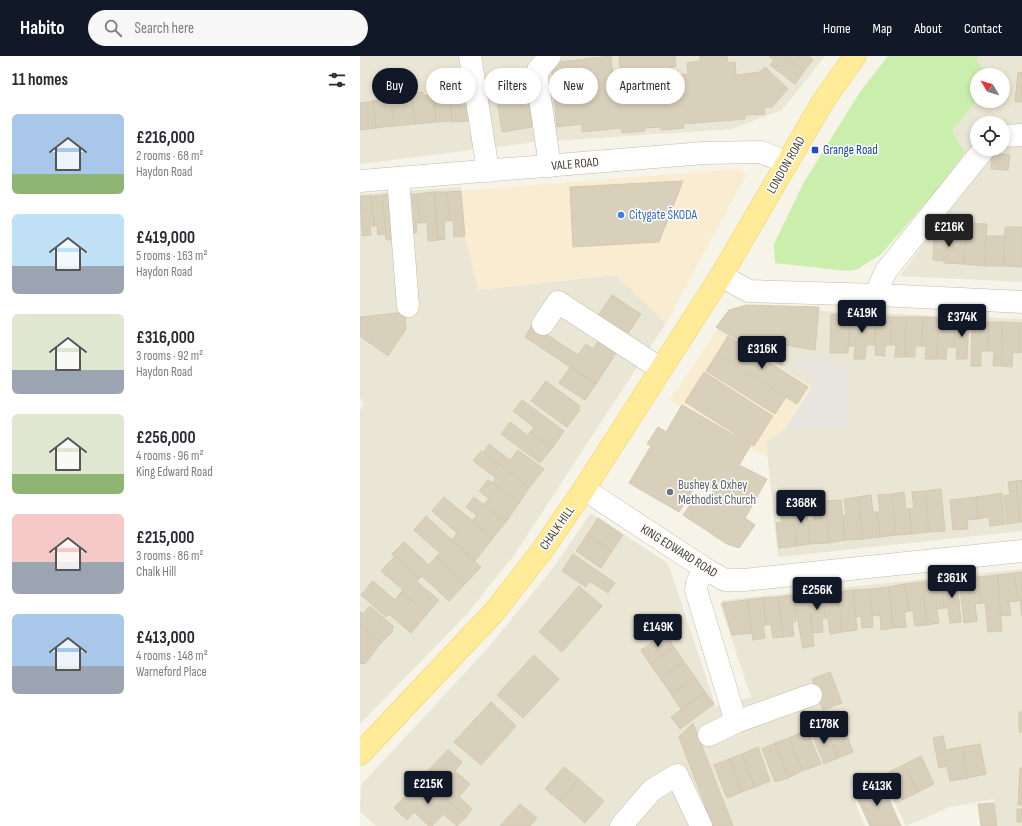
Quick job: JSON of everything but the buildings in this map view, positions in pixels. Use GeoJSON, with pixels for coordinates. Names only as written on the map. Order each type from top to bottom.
{"type":"FeatureCollection","features":[{"type":"Feature","properties":{"kind":"main road","name":"LONDON ROAD"},"geometry":{"type":"LineString","coordinates":[[721,276],[822,103],[855,56]]}},
{"type":"Feature","properties":{"kind":"main road","name":"CHALK HILL"},"geometry":{"type":"LineString","coordinates":[[360,754],[494,612],[541,552],[584,489],[721,276]]}},
{"type":"Feature","properties":{"kind":"street"},"geometry":{"type":"LineString","coordinates":[[470,56],[488,171]]}},
{"type":"Feature","properties":{"kind":"street"},"geometry":{"type":"LineString","coordinates":[[550,56],[538,70],[537,78],[550,166]]}},
{"type":"Feature","properties":{"kind":"street"},"geometry":{"type":"LineString","coordinates":[[1010,136],[1022,135]]}},
{"type":"Feature","properties":{"kind":"street","name":"VALE ROAD"},"geometry":{"type":"LineString","coordinates":[[360,181],[704,153],[761,152],[787,163]]}},
{"type":"Feature","properties":{"kind":"street"},"geometry":{"type":"LineString","coordinates":[[879,295],[880,284],[886,271],[978,156]]}},
{"type":"Feature","properties":{"kind":"street"},"geometry":{"type":"LineString","coordinates":[[398,178],[408,306]]}},
{"type":"Feature","properties":{"kind":"street"},"geometry":{"type":"LineString","coordinates":[[721,276],[749,291],[879,295],[1022,302]]}},
{"type":"Feature","properties":{"kind":"street"},"geometry":{"type":"LineString","coordinates":[[543,324],[558,302],[661,369]]}},
{"type":"Feature","properties":{"kind":"street","name":"KING EDWARD ROAD"},"geometry":{"type":"LineString","coordinates":[[584,489],[704,568],[725,580],[744,580],[1022,551]]}},
{"type":"Feature","properties":{"kind":"street"},"geometry":{"type":"LineString","coordinates":[[704,568],[697,583],[696,590],[736,722]]}},
{"type":"Feature","properties":{"kind":"street"},"geometry":{"type":"LineString","coordinates":[[709,735],[736,722],[810,695]]}},
{"type":"Feature","properties":{"kind":"street"},"geometry":{"type":"LineString","coordinates":[[621,826],[652,790],[677,775],[701,826]]}},
{"type":"Feature","properties":{"kind":"shaded area"},"geometry":{"type":"Polygon","coordinates":[[[360,56],[825,56],[782,110],[732,129],[537,142],[360,164],[360,56]]]}},
{"type":"Feature","properties":{"kind":"shaded area"},"geometry":{"type":"Polygon","coordinates":[[[979,56],[1022,56],[1022,282],[900,276],[982,165],[965,153],[952,131],[971,108],[1010,108],[1010,68],[982,68],[975,60],[979,56]]]}},
{"type":"Feature","properties":{"kind":"shaded area"},"geometry":{"type":"Polygon","coordinates":[[[738,169],[746,175],[666,323],[616,275],[478,290],[465,236],[461,191],[738,169]]]}},
{"type":"Feature","properties":{"kind":"shaded area"},"geometry":{"type":"Polygon","coordinates":[[[461,187],[478,290],[616,275],[666,323],[514,555],[466,615],[360,724],[360,410],[364,404],[360,398],[360,194],[461,187]]]}},
{"type":"Feature","properties":{"kind":"shaded area"},"geometry":{"type":"Polygon","coordinates":[[[740,308],[1022,319],[1022,531],[778,557],[766,442],[785,429],[812,387],[717,330],[730,311],[740,308]]]}},
{"type":"Feature","properties":{"kind":"shaded area"},"geometry":{"type":"Polygon","coordinates":[[[717,330],[812,387],[785,429],[766,442],[768,458],[670,400],[717,330]]]}},
{"type":"Feature","properties":{"kind":"shaded area"},"geometry":{"type":"Polygon","coordinates":[[[794,358],[830,358],[831,366],[850,367],[846,427],[785,429],[812,387],[814,372],[794,370],[794,358]]]}},
{"type":"Feature","properties":{"kind":"shaded area"},"geometry":{"type":"Polygon","coordinates":[[[591,513],[666,562],[670,569],[716,707],[751,697],[720,604],[724,600],[1022,569],[1022,826],[998,826],[994,799],[950,807],[906,826],[882,776],[850,791],[865,826],[376,826],[360,812],[361,785],[487,649],[553,568],[591,513]]]}},
{"type":"Feature","properties":{"kind":"green space"},"geometry":{"type":"Polygon","coordinates":[[[888,56],[979,56],[976,60],[982,68],[970,68],[971,108],[952,131],[965,153],[938,189],[881,254],[858,269],[848,271],[775,263],[774,244],[803,184],[860,92],[888,56]]]}},
{"type":"Feature","properties":{"kind":"place","name":"Grange Road"},"geometry":{"type":"Point","coordinates":[815,150]}},
{"type":"Feature","properties":{"kind":"place","name":"Citygate ŠKODA"},"geometry":{"type":"Point","coordinates":[621,215]}},
{"type":"Feature","properties":{"kind":"place","name":"Bushey & Oxhey Methodist Church"},"geometry":{"type":"Point","coordinates":[670,492]}}]}
